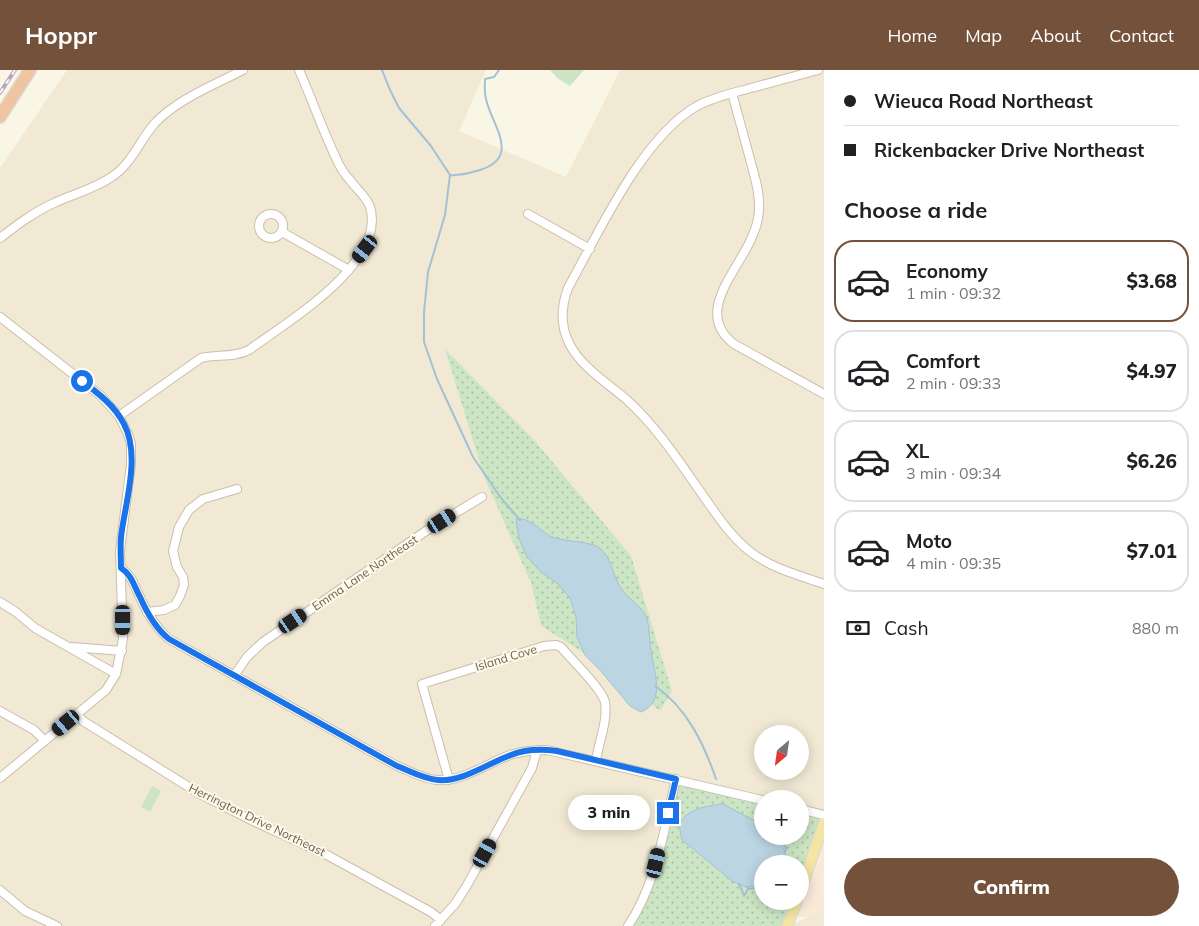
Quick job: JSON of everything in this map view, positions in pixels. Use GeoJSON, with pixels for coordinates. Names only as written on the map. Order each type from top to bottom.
{"type":"FeatureCollection","features":[{"type":"Feature","properties":{"kind":"highway"},"geometry":{"type":"LineString","coordinates":[[0,117],[30,70]]}},
{"type":"Feature","properties":{"kind":"main road"},"geometry":{"type":"LineString","coordinates":[[809,866],[824,823]]}},
{"type":"Feature","properties":{"kind":"main road"},"geometry":{"type":"LineString","coordinates":[[787,926],[793,910]]}},
{"type":"Feature","properties":{"kind":"street"},"geometry":{"type":"LineString","coordinates":[[0,238],[35,213],[113,176],[128,162],[148,133],[163,116],[192,97],[243,70]]}},
{"type":"Feature","properties":{"kind":"street"},"geometry":{"type":"LineString","coordinates":[[119,416],[201,358],[235,356],[249,350],[325,294],[349,270],[365,249],[370,238],[372,225],[370,208],[336,160],[299,70]]}},
{"type":"Feature","properties":{"kind":"street"},"geometry":{"type":"LineString","coordinates":[[818,70],[712,99],[696,107],[662,136],[628,181],[568,288],[562,319],[564,332],[569,344],[577,355],[592,371],[627,400],[652,426],[673,452],[723,524],[737,540],[763,560],[779,569],[824,584]]}},
{"type":"Feature","properties":{"kind":"street"},"geometry":{"type":"LineString","coordinates":[[732,93],[757,187],[759,208],[752,238],[718,302],[717,317],[719,325],[727,339],[734,344],[824,394]]}},
{"type":"Feature","properties":{"kind":"street"},"geometry":{"type":"LineString","coordinates":[[528,214],[590,249]]}},
{"type":"Feature","properties":{"kind":"street"},"geometry":{"type":"LineString","coordinates":[[282,232],[349,270]]}},
{"type":"Feature","properties":{"kind":"street"},"geometry":{"type":"LineString","coordinates":[[0,317],[98,393],[119,416],[128,434],[132,454],[121,539],[122,651],[116,674],[106,690],[0,778]]}},
{"type":"Feature","properties":{"kind":"street"},"geometry":{"type":"LineString","coordinates":[[147,612],[164,610],[175,604],[180,596],[184,585],[183,577],[177,567],[173,551],[179,527],[189,510],[202,499],[237,489]]}},
{"type":"Feature","properties":{"kind":"street","name":"Emma Lane Northeast"},"geometry":{"type":"LineString","coordinates":[[234,676],[247,657],[263,642],[429,529],[482,497]]}},
{"type":"Feature","properties":{"kind":"street"},"geometry":{"type":"LineString","coordinates":[[121,568],[130,576],[147,612],[157,627],[169,639],[397,766],[427,778],[448,780],[512,754],[537,750],[557,751],[754,798]]}},
{"type":"Feature","properties":{"kind":"street"},"geometry":{"type":"LineString","coordinates":[[0,602],[16,612],[35,628],[116,674]]}},
{"type":"Feature","properties":{"kind":"street","name":"Island Cove"},"geometry":{"type":"LineString","coordinates":[[448,780],[422,684],[544,646],[556,645],[561,647],[598,689],[605,700],[605,714],[596,760]]}},
{"type":"Feature","properties":{"kind":"street"},"geometry":{"type":"LineString","coordinates":[[70,647],[122,651]]}},
{"type":"Feature","properties":{"kind":"street"},"geometry":{"type":"LineString","coordinates":[[0,711],[34,730],[44,741]]}},
{"type":"Feature","properties":{"kind":"street","name":"Herrington Drive Northeast"},"geometry":{"type":"LineString","coordinates":[[77,714],[83,720],[200,794],[327,855],[431,912],[441,920]]}},
{"type":"Feature","properties":{"kind":"street"},"geometry":{"type":"LineString","coordinates":[[435,926],[455,904],[466,887],[532,768],[537,750]]}},
{"type":"Feature","properties":{"kind":"street"},"geometry":{"type":"LineString","coordinates":[[628,926],[641,905],[652,879],[676,779]]}},
{"type":"Feature","properties":{"kind":"street"},"geometry":{"type":"LineString","coordinates":[[809,811],[824,815]]}},
{"type":"Feature","properties":{"kind":"street"},"geometry":{"type":"LineString","coordinates":[[0,890],[25,911],[57,926]]}},
{"type":"Feature","properties":{"kind":"shaded area"},"geometry":{"type":"Polygon","coordinates":[[[67,70],[486,70],[459,131],[566,177],[620,70],[824,70],[824,811],[809,808],[809,790],[754,790],[754,796],[674,777],[645,889],[625,926],[0,926],[0,168],[67,70]],[[446,351],[484,477],[531,583],[541,626],[601,664],[660,711],[446,351]]]}},
{"type":"Feature","properties":{"kind":"shaded area"},"geometry":{"type":"Polygon","coordinates":[[[824,833],[824,910],[810,917],[797,917],[798,910],[809,910],[809,877],[824,833]]]}},
{"type":"Feature","properties":{"kind":"shaded area"},"geometry":{"type":"Polygon","coordinates":[[[824,910],[824,926],[790,926],[790,925],[824,910]]]}},
{"type":"Feature","properties":{"kind":"green space"},"geometry":{"type":"Polygon","coordinates":[[[550,70],[584,70],[570,86],[557,78],[550,70]]]}},
{"type":"Feature","properties":{"kind":"green space"},"geometry":{"type":"Polygon","coordinates":[[[445,349],[535,441],[631,556],[672,691],[660,711],[601,664],[541,626],[531,583],[484,477],[445,349]]]}},
{"type":"Feature","properties":{"kind":"green space"},"geometry":{"type":"Polygon","coordinates":[[[679,785],[754,801],[754,845],[809,845],[809,814],[820,817],[808,855],[754,855],[754,910],[789,910],[783,926],[633,926],[650,893],[660,864],[679,785]]]}},
{"type":"Feature","properties":{"kind":"green space"},"geometry":{"type":"Polygon","coordinates":[[[152,786],[161,791],[150,812],[141,807],[152,786]]]}},
{"type":"Feature","properties":{"kind":"water"},"geometry":{"type":"Polygon","coordinates":[[[516,519],[526,520],[555,538],[594,545],[606,555],[620,587],[645,614],[649,626],[650,646],[656,675],[656,693],[654,701],[649,707],[641,712],[630,706],[585,655],[577,637],[576,617],[570,598],[557,583],[541,572],[527,557],[519,539],[516,519]]]}},
{"type":"Feature","properties":{"kind":"water"},"geometry":{"type":"Polygon","coordinates":[[[723,804],[754,821],[754,845],[781,845],[785,855],[754,855],[754,886],[746,887],[732,881],[682,840],[680,824],[683,819],[692,811],[723,804]]]}},
{"type":"Feature","properties":{"kind":"waterway"},"geometry":{"type":"LineString","coordinates":[[382,70],[399,108],[431,146],[450,175],[445,215],[428,272],[424,312],[424,342],[437,379],[473,457],[501,498],[520,520]]}},
{"type":"Feature","properties":{"kind":"waterway"},"geometry":{"type":"LineString","coordinates":[[450,175],[461,175],[480,170],[493,164],[499,157],[502,148],[501,139],[485,96],[485,79],[494,77],[499,70]]}},
{"type":"Feature","properties":{"kind":"waterway"},"geometry":{"type":"LineString","coordinates":[[655,686],[676,705],[693,728],[706,753],[716,779]]}},
{"type":"Feature","properties":{"kind":"waterway"},"geometry":{"type":"LineString","coordinates":[[784,845],[785,852]]}},
{"type":"Feature","properties":{"kind":"waterway"},"geometry":{"type":"LineString","coordinates":[[739,884],[744,895]]}},
{"type":"Feature","properties":{"kind":"waterway"},"geometry":{"type":"LineString","coordinates":[[744,896],[748,889],[754,888]]}},
{"type":"Feature","properties":{"kind":"railway"},"geometry":{"type":"LineString","coordinates":[[0,93],[15,70]]}},
{"type":"Feature","properties":{"kind":"route"},"geometry":{"type":"LineString","coordinates":[[82,381],[109,404],[119,416],[128,434],[131,444],[132,464],[121,539],[121,568],[130,576],[147,612],[162,634],[397,766],[427,778],[448,780],[524,751],[557,751],[676,779],[668,813]]}}]}
